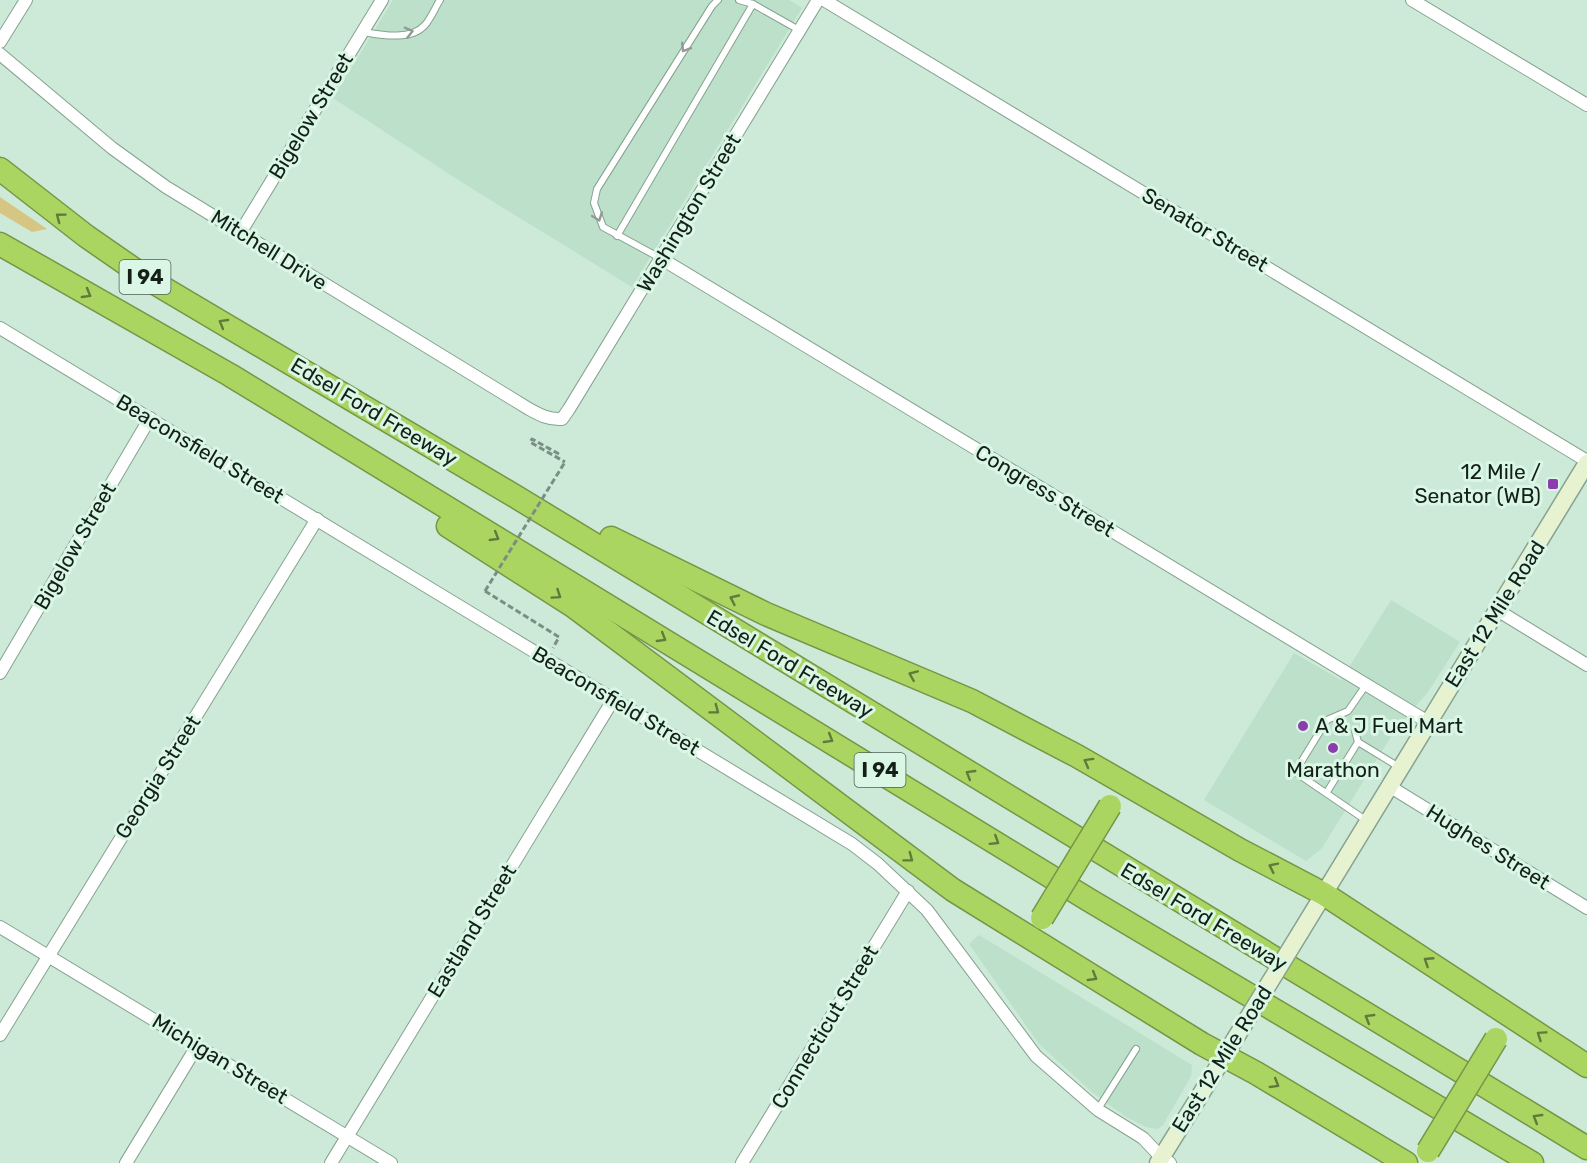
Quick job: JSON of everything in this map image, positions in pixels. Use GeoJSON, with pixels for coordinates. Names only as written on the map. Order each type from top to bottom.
{"type":"FeatureCollection","features":[{"type":"Feature","properties":{"kind":"highway","name":"Edsel Ford Freeway"},"geometry":{"type":"LineString","coordinates":[[0,169],[86,237],[148,279],[513,495],[1587,1148]]}},
{"type":"Feature","properties":{"kind":"highway","name":"Edsel Ford Freeway"},"geometry":{"type":"LineString","coordinates":[[0,244],[230,375],[1089,900],[1532,1163]]}},
{"type":"Feature","properties":{"kind":"highway"},"geometry":{"type":"LineString","coordinates":[[230,375],[352,467],[527,574],[573,606],[931,874],[1043,947],[1230,1047],[1403,1161],[1417,1159],[1428,1151],[1496,1040],[1500,1023],[1494,1004]]}},
{"type":"Feature","properties":{"kind":"highway"},"geometry":{"type":"LineString","coordinates":[[513,495],[576,519],[641,554],[766,614],[964,697],[1324,894],[1587,1065]]}},
{"type":"Feature","properties":{"kind":"highway"},"geometry":{"type":"LineString","coordinates":[[1043,947],[1038,932],[1042,918],[1110,807],[1122,795],[1139,791]]}},
{"type":"Feature","properties":{"kind":"main road","name":"East 12 Mile Road"},"geometry":{"type":"LineString","coordinates":[[1163,1161],[1367,821],[1587,462]]}},
{"type":"Feature","properties":{"kind":"street"},"geometry":{"type":"LineString","coordinates":[[0,42],[26,0]]}},
{"type":"Feature","properties":{"kind":"street","name":"Bigelow Street"},"geometry":{"type":"LineString","coordinates":[[240,233],[382,0]]}},
{"type":"Feature","properties":{"kind":"street","name":"Washington Street"},"geometry":{"type":"LineString","coordinates":[[555,419],[562,419],[569,410],[818,0]]}},
{"type":"Feature","properties":{"kind":"street","name":"Senator Street"},"geometry":{"type":"LineString","coordinates":[[824,0],[1587,462]]}},
{"type":"Feature","properties":{"kind":"street"},"geometry":{"type":"LineString","coordinates":[[1412,0],[1587,105]]}},
{"type":"Feature","properties":{"kind":"street","name":"Mitchell Drive"},"geometry":{"type":"LineString","coordinates":[[0,54],[112,148],[166,187],[529,409],[546,418],[555,419]]}},
{"type":"Feature","properties":{"kind":"street","name":"Congress Street"},"geometry":{"type":"LineString","coordinates":[[662,259],[1428,723]]}},
{"type":"Feature","properties":{"kind":"street","name":"Beaconsfield Street"},"geometry":{"type":"LineString","coordinates":[[0,328],[852,844],[908,891],[961,952],[1036,1056],[1098,1110],[1143,1138],[1163,1161]]}},
{"type":"Feature","properties":{"kind":"street","name":"Bigelow Street"},"geometry":{"type":"LineString","coordinates":[[0,673],[150,418]]}},
{"type":"Feature","properties":{"kind":"street","name":"Georgia Street"},"geometry":{"type":"LineString","coordinates":[[0,1035],[316,519]]}},
{"type":"Feature","properties":{"kind":"street"},"geometry":{"type":"LineString","coordinates":[[1497,610],[1587,665]]}},
{"type":"Feature","properties":{"kind":"street","name":"Eastland Street"},"geometry":{"type":"LineString","coordinates":[[331,1163],[613,700]]}},
{"type":"Feature","properties":{"kind":"street","name":"Hughes Street"},"geometry":{"type":"LineString","coordinates":[[1389,786],[1587,908]]}},
{"type":"Feature","properties":{"kind":"street","name":"Connecticut Street"},"geometry":{"type":"LineString","coordinates":[[742,1163],[908,891]]}},
{"type":"Feature","properties":{"kind":"street","name":"Michigan Street"},"geometry":{"type":"LineString","coordinates":[[0,927],[391,1163]]}},
{"type":"Feature","properties":{"kind":"street"},"geometry":{"type":"LineString","coordinates":[[126,1163],[197,1046]]}},
{"type":"Feature","properties":{"kind":"lane"},"geometry":{"type":"LineString","coordinates":[[363,32],[389,36],[416,31],[424,26],[440,0]]}},
{"type":"Feature","properties":{"kind":"lane"},"geometry":{"type":"LineString","coordinates":[[662,259],[603,227],[594,203],[597,189],[712,6],[718,0]]}},
{"type":"Feature","properties":{"kind":"lane"},"geometry":{"type":"LineString","coordinates":[[740,0],[753,4],[800,31]]}},
{"type":"Feature","properties":{"kind":"lane"},"geometry":{"type":"LineString","coordinates":[[617,236],[753,4]]}},
{"type":"Feature","properties":{"kind":"lane"},"geometry":{"type":"LineString","coordinates":[[1366,684],[1348,711],[1327,720],[1295,772],[1367,821]]}},
{"type":"Feature","properties":{"kind":"lane"},"geometry":{"type":"LineString","coordinates":[[1348,711],[1352,720]]}},
{"type":"Feature","properties":{"kind":"lane"},"geometry":{"type":"LineString","coordinates":[[1355,731],[1358,742],[1400,768]]}},
{"type":"Feature","properties":{"kind":"lane"},"geometry":{"type":"LineString","coordinates":[[1327,792],[1358,742]]}},
{"type":"Feature","properties":{"kind":"lane"},"geometry":{"type":"LineString","coordinates":[[1098,1110],[1136,1049]]}},
{"type":"Feature","properties":{"kind":"path"},"geometry":{"type":"LineString","coordinates":[[546,660],[559,637],[485,591],[565,462],[530,442],[532,439],[559,454]]}},
{"type":"Feature","properties":{"kind":"shaded area"},"geometry":{"type":"Polygon","coordinates":[[[393,0],[789,0],[802,8],[632,287],[463,183],[333,98],[393,0]]]}},
{"type":"Feature","properties":{"kind":"shaded area"},"geometry":{"type":"Polygon","coordinates":[[[0,197],[47,229],[32,232],[0,213],[0,197]]]}},
{"type":"Feature","properties":{"kind":"shaded area"},"geometry":{"type":"Polygon","coordinates":[[[1391,600],[1460,642],[1428,692],[1395,730],[1322,848],[1306,861],[1204,800],[1294,653],[1341,680],[1391,600]]]}},
{"type":"Feature","properties":{"kind":"shaded area"},"geometry":{"type":"Polygon","coordinates":[[[979,935],[1192,1065],[1191,1076],[1163,1125],[1158,1129],[1146,1127],[1126,1117],[1092,1092],[1039,1044],[969,944],[979,935]]]}},
{"type":"Feature","properties":{"kind":"place","name":"12 Mile / Senator (WB)"},"geometry":{"type":"Point","coordinates":[1553,484]}},
{"type":"Feature","properties":{"kind":"place","name":"A & J Fuel Mart"},"geometry":{"type":"Point","coordinates":[1303,726]}},
{"type":"Feature","properties":{"kind":"place","name":"Marathon"},"geometry":{"type":"Point","coordinates":[1333,748]}}]}
